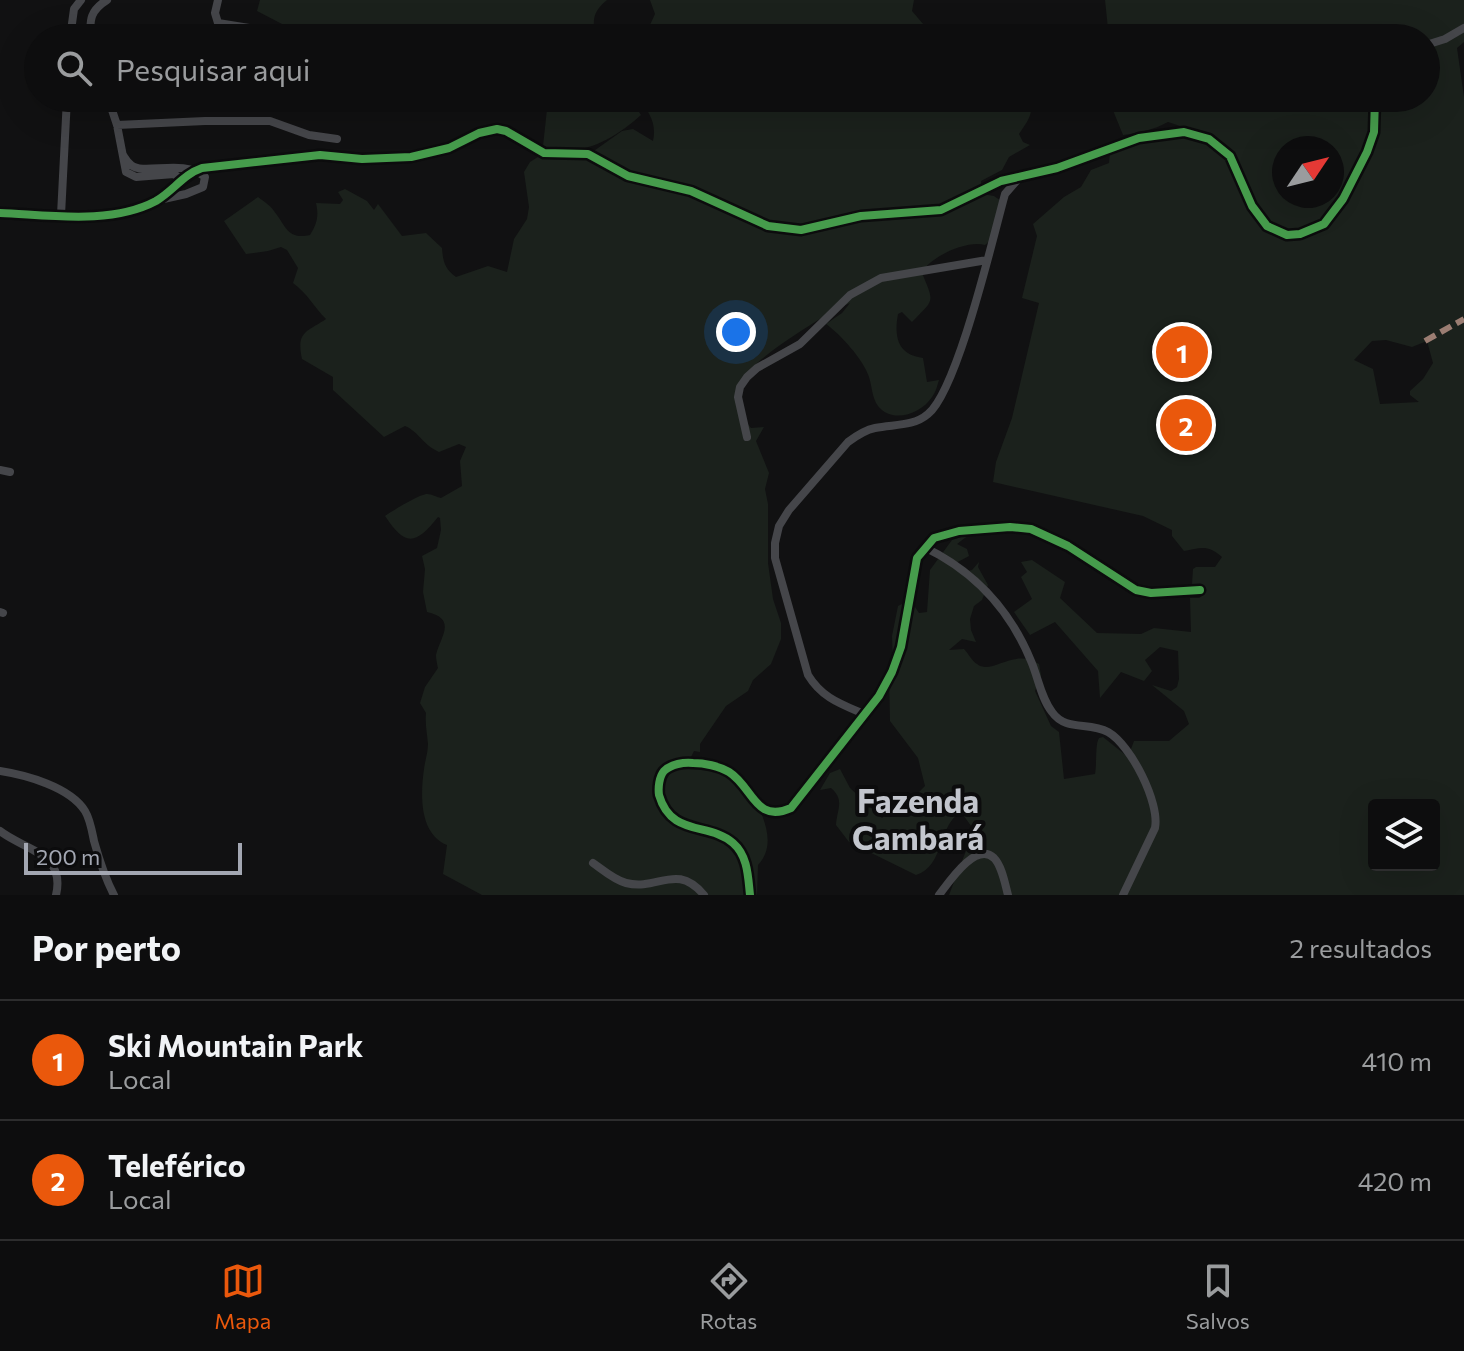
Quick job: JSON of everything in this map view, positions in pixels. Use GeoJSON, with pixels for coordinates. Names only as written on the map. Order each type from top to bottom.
{"type":"FeatureCollection","features":[{"type":"Feature","properties":{"kind":"street"},"geometry":{"type":"LineString","coordinates":[[72,24],[74,9],[81,0]]}},
{"type":"Feature","properties":{"kind":"street"},"geometry":{"type":"LineString","coordinates":[[91,24],[91,16],[107,0]]}},
{"type":"Feature","properties":{"kind":"street"},"geometry":{"type":"LineString","coordinates":[[218,0],[215,13],[218,23],[224,24]]}},
{"type":"Feature","properties":{"kind":"street"},"geometry":{"type":"LineString","coordinates":[[1440,41],[1464,28]]}},
{"type":"Feature","properties":{"kind":"street"},"geometry":{"type":"LineString","coordinates":[[61,215],[66,112]]}},
{"type":"Feature","properties":{"kind":"street"},"geometry":{"type":"LineString","coordinates":[[113,112],[126,172],[136,177],[174,174],[178,177],[178,183]]}},
{"type":"Feature","properties":{"kind":"street"},"geometry":{"type":"LineString","coordinates":[[157,200],[195,171],[320,155],[362,159],[411,157],[449,148],[479,133],[497,129],[544,153],[588,154],[628,176],[691,191],[753,221],[780,229],[801,230],[861,216],[941,210],[1001,181],[1070,164],[1139,138],[1170,132],[1197,134],[1220,144],[1230,156],[1252,206],[1267,226],[1287,235],[1300,234],[1324,224],[1343,199],[1367,152],[1374,132],[1375,112]]}},
{"type":"Feature","properties":{"kind":"street"},"geometry":{"type":"LineString","coordinates":[[117,125],[270,121],[309,135],[337,139]]}},
{"type":"Feature","properties":{"kind":"street"},"geometry":{"type":"LineString","coordinates":[[0,213],[109,214],[203,187],[205,177],[195,171],[177,167],[138,168],[131,166],[123,155]]}},
{"type":"Feature","properties":{"kind":"street"},"geometry":{"type":"LineString","coordinates":[[864,714],[817,690],[808,675],[775,558],[779,526],[848,442],[875,428],[919,421],[930,413],[953,371],[1005,196],[1020,177]]}},
{"type":"Feature","properties":{"kind":"street"},"geometry":{"type":"LineString","coordinates":[[1001,181],[1005,196]]}},
{"type":"Feature","properties":{"kind":"street"},"geometry":{"type":"LineString","coordinates":[[976,194],[1005,196]]}},
{"type":"Feature","properties":{"kind":"street"},"geometry":{"type":"LineString","coordinates":[[747,437],[738,397],[747,377],[800,344],[850,295],[881,278],[987,260]]}},
{"type":"Feature","properties":{"kind":"street"},"geometry":{"type":"LineString","coordinates":[[750,895],[746,863],[740,851],[723,836],[689,829],[678,822],[665,807],[659,793],[659,780],[664,771],[675,765],[690,762],[709,765],[727,771],[738,779],[762,808],[771,813],[781,813],[791,808],[879,696],[892,672],[901,647],[917,558],[934,538],[947,532],[1010,527],[1031,529],[1068,546],[1136,590],[1151,593],[1200,590]]}},
{"type":"Feature","properties":{"kind":"street"},"geometry":{"type":"LineString","coordinates":[[924,547],[964,570],[1007,614],[1020,635],[1053,715],[1070,726],[1098,728],[1110,733],[1145,781],[1157,817],[1155,828],[1123,895]]}},
{"type":"Feature","properties":{"kind":"street"},"geometry":{"type":"LineString","coordinates":[[0,771],[24,775],[56,788],[78,803],[88,817],[99,859],[114,895]]}},
{"type":"Feature","properties":{"kind":"street"},"geometry":{"type":"LineString","coordinates":[[0,831],[46,857],[58,878],[56,895]]}},
{"type":"Feature","properties":{"kind":"street"},"geometry":{"type":"LineString","coordinates":[[939,895],[967,861],[985,854],[997,861],[1008,895]]}},
{"type":"Feature","properties":{"kind":"street"},"geometry":{"type":"LineString","coordinates":[[593,863],[615,879],[627,883],[682,878],[694,883],[704,895]]}},
{"type":"Feature","properties":{"kind":"shaded area"},"geometry":{"type":"Polygon","coordinates":[[[260,0],[607,0],[594,17],[594,24],[282,24],[257,11],[260,0]]]}},
{"type":"Feature","properties":{"kind":"shaded area"},"geometry":{"type":"Polygon","coordinates":[[[650,0],[914,0],[912,11],[923,24],[650,24],[655,14],[650,0]]]}},
{"type":"Feature","properties":{"kind":"shaded area"},"geometry":{"type":"Polygon","coordinates":[[[1105,0],[1464,0],[1464,42],[1457,48],[1464,97],[1464,895],[949,895],[974,830],[961,812],[948,826],[932,863],[916,875],[849,842],[836,825],[838,797],[831,788],[820,790],[830,773],[840,769],[850,788],[882,818],[887,814],[893,798],[902,795],[914,797],[925,786],[918,758],[890,721],[892,636],[898,606],[908,601],[919,613],[927,612],[930,570],[952,540],[970,534],[957,544],[967,549],[969,556],[954,564],[963,572],[972,570],[979,562],[978,567],[988,585],[982,600],[974,606],[970,619],[976,642],[962,639],[949,650],[964,649],[975,663],[983,667],[1020,659],[1039,664],[1041,675],[1035,691],[1051,726],[1059,732],[1064,779],[1095,774],[1099,738],[1103,737],[1128,757],[1134,741],[1169,741],[1189,724],[1184,711],[1152,685],[1171,691],[1177,687],[1178,651],[1160,647],[1145,660],[1152,671],[1144,681],[1121,672],[1100,698],[1098,671],[1055,622],[1030,635],[1014,612],[1032,599],[1021,577],[1027,572],[1021,562],[1032,560],[1065,582],[1060,598],[1097,633],[1141,634],[1154,628],[1191,632],[1190,598],[1205,594],[1198,586],[1187,586],[1192,584],[1193,569],[1215,567],[1222,557],[1208,549],[1184,551],[1172,536],[1172,530],[1143,516],[993,482],[996,462],[1012,418],[1039,303],[1022,298],[1037,236],[1033,224],[1064,197],[1081,187],[1091,170],[1109,163],[1110,153],[1121,147],[1168,136],[1204,134],[1168,122],[1146,131],[1123,135],[1114,112],[1440,112],[1440,24],[1108,24],[1105,0]],[[1386,340],[1372,341],[1354,360],[1373,369],[1380,404],[1419,402],[1410,395],[1410,391],[1423,379],[1433,363],[1427,341],[1412,347],[1386,340]]]}},
{"type":"Feature","properties":{"kind":"shaded area"},"geometry":{"type":"Polygon","coordinates":[[[547,112],[639,112],[641,115],[608,139],[583,149],[556,150],[543,146],[547,112]]]}},
{"type":"Feature","properties":{"kind":"shaded area"},"geometry":{"type":"Polygon","coordinates":[[[1031,112],[1019,134],[1023,142],[1030,145],[1009,157],[1002,170],[981,181],[982,194],[994,196],[1004,203],[990,241],[985,245],[960,247],[933,261],[922,273],[929,290],[928,305],[912,322],[902,312],[898,314],[899,343],[908,353],[923,358],[927,382],[939,380],[934,393],[921,408],[898,416],[878,406],[862,363],[826,324],[850,303],[778,346],[753,367],[744,382],[741,403],[744,416],[751,428],[764,427],[756,441],[769,473],[765,489],[768,563],[773,599],[781,623],[781,639],[771,664],[753,680],[748,691],[726,706],[700,744],[700,752],[694,751],[691,757],[714,769],[739,774],[748,799],[760,810],[768,839],[766,852],[758,865],[757,895],[482,895],[443,874],[447,845],[431,832],[422,802],[428,744],[426,713],[420,703],[425,687],[438,668],[436,655],[445,624],[436,615],[427,612],[422,556],[437,548],[440,518],[423,533],[410,539],[398,533],[385,516],[423,495],[441,498],[462,486],[460,461],[466,447],[459,444],[439,452],[405,426],[384,437],[333,390],[333,377],[302,359],[302,337],[326,319],[293,283],[298,268],[287,250],[281,247],[246,254],[224,221],[258,197],[292,234],[310,235],[317,220],[316,203],[340,204],[343,200],[338,192],[345,189],[367,201],[374,210],[378,204],[402,236],[426,233],[442,248],[445,265],[456,277],[488,266],[507,272],[514,239],[527,219],[529,207],[524,172],[530,162],[541,155],[591,153],[622,131],[633,129],[653,141],[653,123],[649,113],[1031,112]]]}},
{"type":"Feature","properties":{"kind":"marked path"},"geometry":{"type":"LineString","coordinates":[[1425,341],[1464,319]]}},
{"type":"Feature","properties":{"kind":"cycle path"},"geometry":{"type":"LineString","coordinates":[[0,213],[80,217],[120,213],[156,201],[202,168],[320,155],[362,159],[411,157],[449,148],[479,133],[497,129],[544,153],[588,154],[628,176],[691,191],[768,226],[801,230],[861,216],[941,210],[1001,181],[1057,168],[1139,138],[1184,132],[1209,139],[1230,156],[1252,206],[1267,226],[1287,235],[1300,234],[1324,224],[1343,199],[1367,152],[1374,132],[1375,112]]}},
{"type":"Feature","properties":{"kind":"cycle path"},"geometry":{"type":"LineString","coordinates":[[750,895],[748,874],[738,848],[723,837],[681,823],[665,808],[659,795],[662,773],[682,763],[716,767],[737,779],[762,808],[779,812],[791,808],[879,696],[892,672],[901,647],[917,558],[934,538],[959,531],[1010,527],[1031,529],[1068,546],[1136,590],[1151,593],[1200,590]]}},
{"type":"Feature","properties":{"kind":"place","name":"Ski Mountain Park"},"geometry":{"type":"Point","coordinates":[1182,352]}},
{"type":"Feature","properties":{"kind":"place","name":"Teleférico"},"geometry":{"type":"Point","coordinates":[1186,425]}},
{"type":"Feature","properties":{"kind":"district","name":"Fazenda Cambará"},"geometry":{"type":"Point","coordinates":[918,818]}}]}
